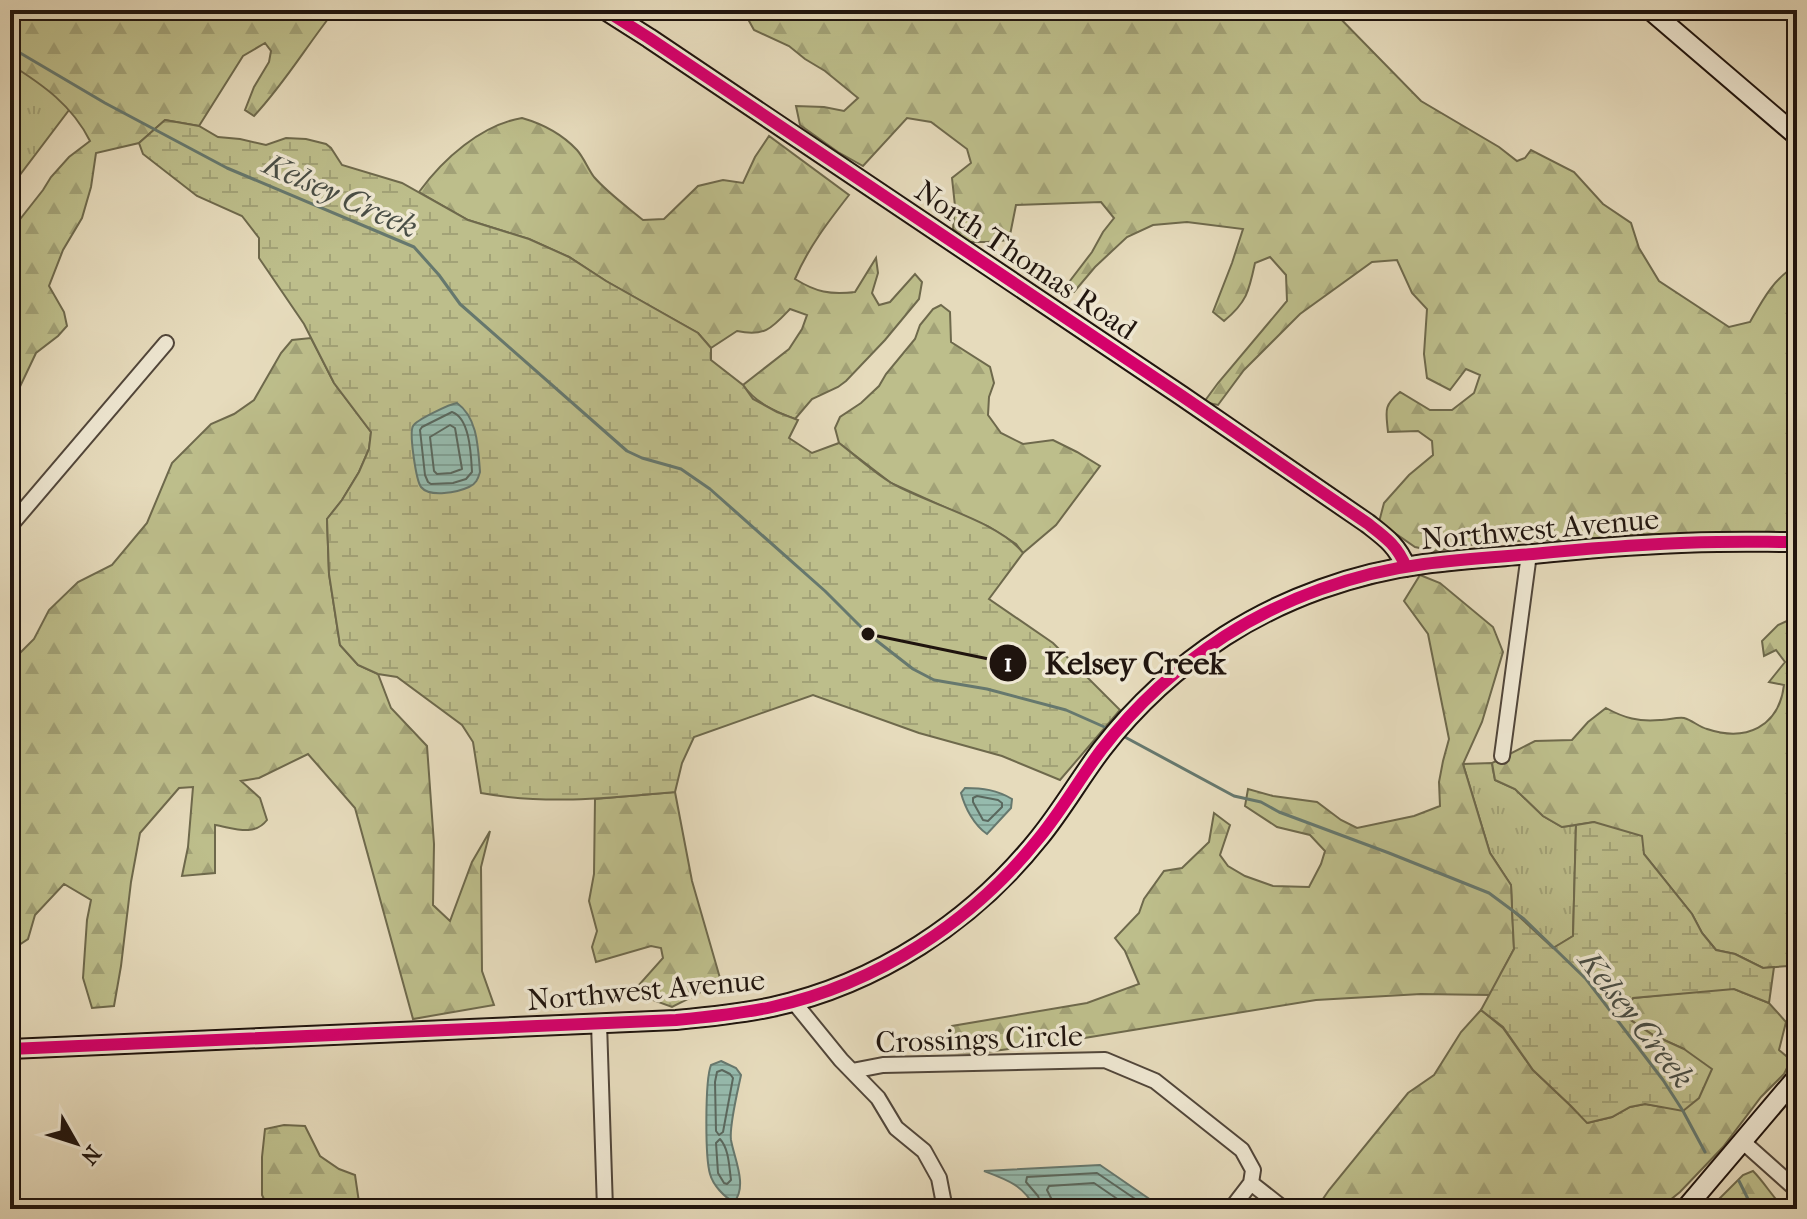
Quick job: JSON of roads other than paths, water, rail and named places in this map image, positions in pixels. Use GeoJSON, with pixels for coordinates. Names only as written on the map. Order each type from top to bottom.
{"type":"FeatureCollection","features":[{"type":"Feature","properties":{"kind":"street","name":"North Thomas Road"},"geometry":{"type":"LineString","coordinates":[[605,10],[1367,523],[1399,551],[1406,567]]}},
{"type":"Feature","properties":{"kind":"street"},"geometry":{"type":"LineString","coordinates":[[1650,10],[1797,136]]}},
{"type":"Feature","properties":{"kind":"street"},"geometry":{"type":"LineString","coordinates":[[10,526],[166,343]]}},
{"type":"Feature","properties":{"kind":"street","name":"Northwest Avenue"},"geometry":{"type":"LineString","coordinates":[[10,1049],[712,1017],[793,1001],[832,989],[884,965],[931,938],[966,912],[999,883],[1039,838],[1114,735],[1138,708],[1210,646],[1273,609],[1327,587],[1406,567],[1626,545],[1797,542]]}},
{"type":"Feature","properties":{"kind":"street"},"geometry":{"type":"LineString","coordinates":[[1502,756],[1529,554]]}},
{"type":"Feature","properties":{"kind":"street","name":"Crossings Circle"},"geometry":{"type":"LineString","coordinates":[[793,1001],[878,1098],[896,1128],[924,1151],[939,1178],[945,1209]]}},
{"type":"Feature","properties":{"kind":"street"},"geometry":{"type":"LineString","coordinates":[[599,1023],[605,1209]]}},
{"type":"Feature","properties":{"kind":"street","name":"Crossings Circle"},"geometry":{"type":"LineString","coordinates":[[852,1071],[883,1065],[1105,1060],[1155,1081],[1242,1150],[1253,1170],[1251,1183]]}},
{"type":"Feature","properties":{"kind":"street"},"geometry":{"type":"LineString","coordinates":[[1685,1209],[1797,1077]]}},
{"type":"Feature","properties":{"kind":"street"},"geometry":{"type":"LineString","coordinates":[[1742,1141],[1797,1190]]}},
{"type":"Feature","properties":{"kind":"street"},"geometry":{"type":"LineString","coordinates":[[1231,1209],[1251,1183],[1284,1209]]}},
{"type":"Feature","properties":{"kind":"water"},"geometry":{"type":"Polygon","coordinates":[[[457,403],[473,425],[480,472],[469,487],[451,492],[431,492],[421,487],[417,476],[412,447],[413,426],[457,403]]]}},
{"type":"Feature","properties":{"kind":"water"},"geometry":{"type":"Polygon","coordinates":[[[965,788],[990,790],[1012,799],[1011,808],[987,834],[968,810],[961,793],[965,788]]]}},
{"type":"Feature","properties":{"kind":"water"},"geometry":{"type":"Polygon","coordinates":[[[721,1061],[736,1068],[741,1075],[731,1134],[740,1180],[734,1202],[716,1186],[708,1165],[706,1119],[709,1073],[711,1065],[721,1061]]]}},
{"type":"Feature","properties":{"kind":"water"},"geometry":{"type":"Polygon","coordinates":[[[1100,1165],[1164,1209],[1036,1209],[1026,1194],[1014,1184],[984,1171],[1100,1165]]]}},
{"type":"Feature","properties":{"kind":"waterway","name":"Kelsey Creek"},"geometry":{"type":"LineString","coordinates":[[10,47],[105,103],[227,168],[414,247],[460,304],[627,451],[681,469],[710,489],[825,591],[868,634],[913,669],[934,680],[987,689],[1066,710],[1109,729]]}},
{"type":"Feature","properties":{"kind":"waterway","name":"Kelsey Creek"},"geometry":{"type":"LineString","coordinates":[[1123,736],[1234,796],[1261,802],[1279,812],[1489,893],[1524,919],[1586,979],[1663,1080],[1705,1152]]}},
{"type":"Feature","properties":{"kind":"waterway","name":"Kelsey Creek"},"geometry":{"type":"LineString","coordinates":[[1739,1181],[1750,1203],[1757,1209]]}},
{"type":"Feature","properties":{"kind":"place","name":"Kelsey Creek"},"geometry":{"type":"Point","coordinates":[868,634]}}]}
